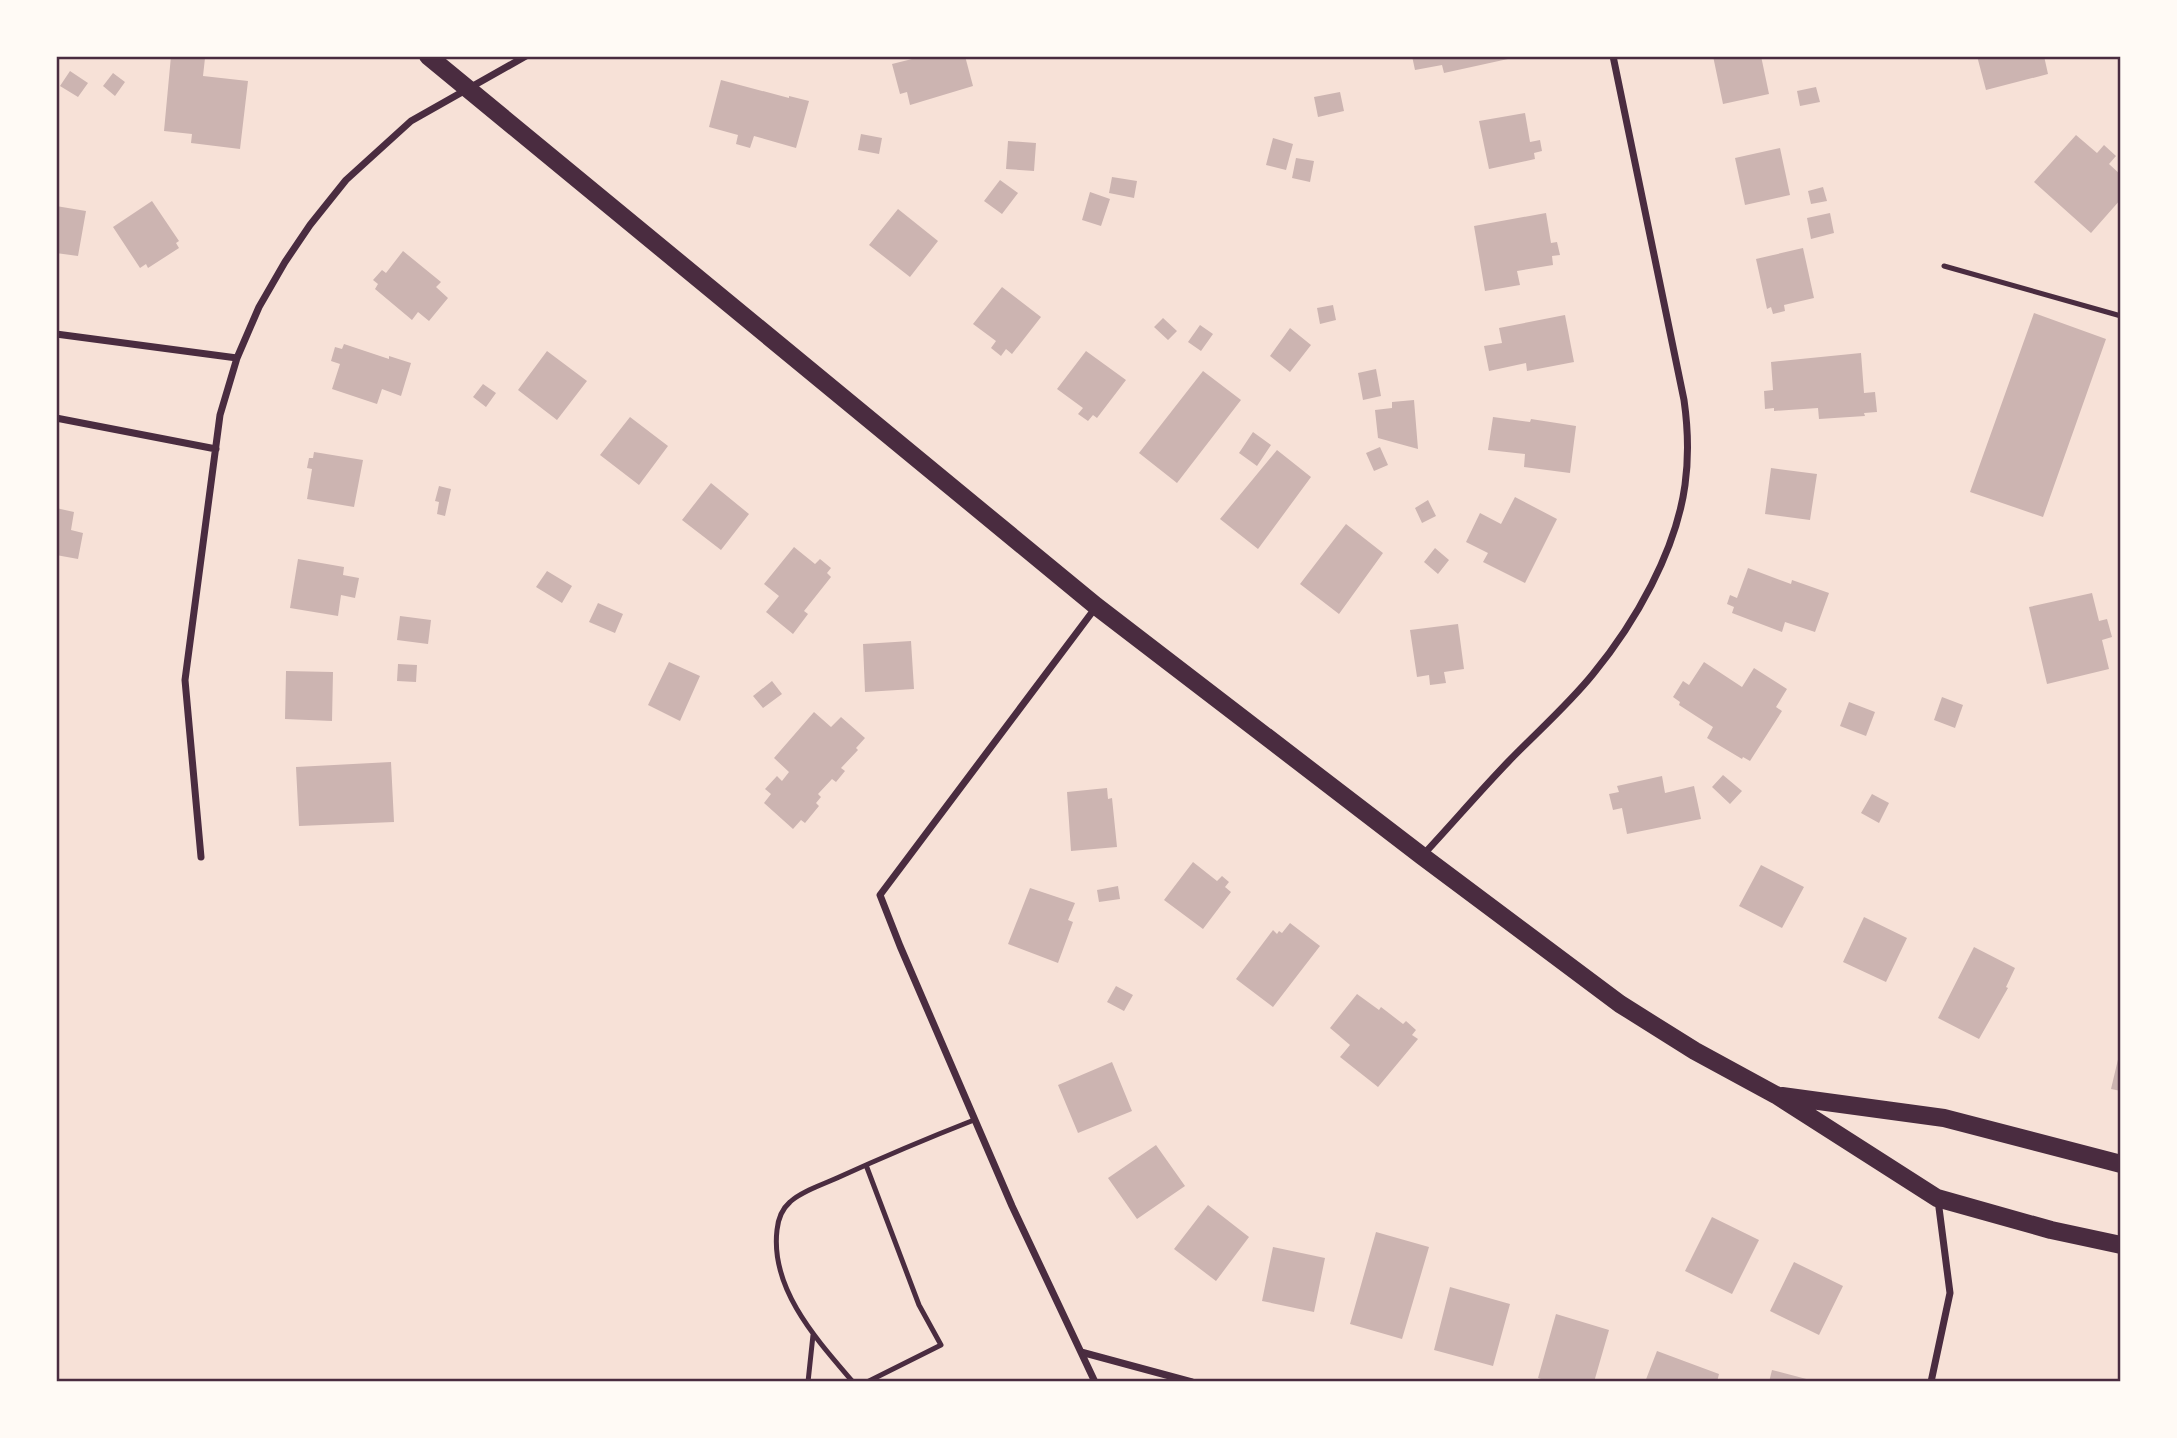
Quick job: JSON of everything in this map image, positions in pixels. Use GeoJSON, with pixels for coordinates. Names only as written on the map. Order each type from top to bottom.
{"type":"FeatureCollection","features":[{"type":"Feature","properties":{"kind":"main road"},"geometry":{"type":"LineString","coordinates":[[428,56],[1097,606],[1422,856],[1620,1004],[1695,1051],[1776,1095],[1937,1198],[2051,1230],[2121,1245]]}},
{"type":"Feature","properties":{"kind":"main road"},"geometry":{"type":"LineString","coordinates":[[1776,1095],[1944,1118],[2121,1164]]}},
{"type":"Feature","properties":{"kind":"street"},"geometry":{"type":"LineString","coordinates":[[201,857],[185,680],[220,415],[237,358],[259,307],[285,262],[346,180],[411,121],[526,56]]}},
{"type":"Feature","properties":{"kind":"street"},"geometry":{"type":"LineString","coordinates":[[1422,856],[1592,675],[1623,634],[1670,542],[1682,500],[1688,462],[1684,400],[1612,56]]}},
{"type":"Feature","properties":{"kind":"street"},"geometry":{"type":"LineString","coordinates":[[56,334],[237,358]]}},
{"type":"Feature","properties":{"kind":"street"},"geometry":{"type":"LineString","coordinates":[[56,418],[216,449]]}},
{"type":"Feature","properties":{"kind":"street"},"geometry":{"type":"LineString","coordinates":[[1095,1382],[974,1120],[880,895],[1097,606]]}},
{"type":"Feature","properties":{"kind":"street"},"geometry":{"type":"LineString","coordinates":[[1931,1382],[1950,1293],[1937,1198]]}},
{"type":"Feature","properties":{"kind":"street"},"geometry":{"type":"LineString","coordinates":[[1081,1352],[1192,1382]]}},
{"type":"Feature","properties":{"kind":"lane"},"geometry":{"type":"LineString","coordinates":[[1944,266],[2121,316]]}},
{"type":"Feature","properties":{"kind":"lane"},"geometry":{"type":"LineString","coordinates":[[853,1382],[813,1335],[782,1279],[775,1246],[778,1219],[789,1202],[866,1165],[974,1120]]}},
{"type":"Feature","properties":{"kind":"lane"},"geometry":{"type":"LineString","coordinates":[[866,1165],[919,1305],[941,1345],[867,1382]]}},
{"type":"Feature","properties":{"kind":"lane"},"geometry":{"type":"LineString","coordinates":[[808,1382],[813,1335]]}},
{"type":"Feature","properties":{"kind":"building"},"geometry":{"type":"Polygon","coordinates":[[[171,56],[205,58],[203,76],[248,81],[240,149],[191,143],[192,134],[164,131],[171,56]]]}},
{"type":"Feature","properties":{"kind":"building"},"geometry":{"type":"Polygon","coordinates":[[[916,56],[965,56],[973,86],[910,105],[907,92],[900,94],[892,64],[916,56]]]}},
{"type":"Feature","properties":{"kind":"building"},"geometry":{"type":"Polygon","coordinates":[[[1412,56],[1517,57],[1444,73],[1442,65],[1415,70],[1412,56]]]}},
{"type":"Feature","properties":{"kind":"building"},"geometry":{"type":"Polygon","coordinates":[[[1713,56],[1761,56],[1769,94],[1723,104],[1713,56]]]}},
{"type":"Feature","properties":{"kind":"building"},"geometry":{"type":"Polygon","coordinates":[[[1977,56],[2044,56],[2048,74],[1986,90],[1977,56]]]}},
{"type":"Feature","properties":{"kind":"building"},"geometry":{"type":"Polygon","coordinates":[[[70,71],[88,83],[78,97],[60,86],[70,71]]]}},
{"type":"Feature","properties":{"kind":"building"},"geometry":{"type":"Polygon","coordinates":[[[113,73],[125,82],[115,96],[103,86],[113,73]]]}},
{"type":"Feature","properties":{"kind":"building"},"geometry":{"type":"Polygon","coordinates":[[[721,80],[809,101],[796,148],[754,136],[750,148],[736,144],[738,135],[709,127],[721,80]]]}},
{"type":"Feature","properties":{"kind":"building"},"geometry":{"type":"Polygon","coordinates":[[[1816,87],[1820,102],[1800,106],[1797,91],[1816,87]]]}},
{"type":"Feature","properties":{"kind":"building"},"geometry":{"type":"Polygon","coordinates":[[[1340,92],[1344,111],[1318,117],[1314,97],[1340,92]]]}},
{"type":"Feature","properties":{"kind":"building"},"geometry":{"type":"Polygon","coordinates":[[[1525,113],[1530,142],[1540,140],[1542,151],[1534,153],[1535,159],[1489,169],[1479,121],[1525,113]]]}},
{"type":"Feature","properties":{"kind":"building"},"geometry":{"type":"Polygon","coordinates":[[[861,134],[882,138],[879,154],[858,150],[861,134]]]}},
{"type":"Feature","properties":{"kind":"building"},"geometry":{"type":"Polygon","coordinates":[[[2076,135],[2097,153],[2104,145],[2116,156],[2109,164],[2121,175],[2121,199],[2091,233],[2034,182],[2076,135]]]}},
{"type":"Feature","properties":{"kind":"building"},"geometry":{"type":"Polygon","coordinates":[[[1273,138],[1293,144],[1286,170],[1266,165],[1273,138]]]}},
{"type":"Feature","properties":{"kind":"building"},"geometry":{"type":"Polygon","coordinates":[[[1008,141],[1036,143],[1034,171],[1006,169],[1008,141]]]}},
{"type":"Feature","properties":{"kind":"building"},"geometry":{"type":"Polygon","coordinates":[[[1780,148],[1790,195],[1745,205],[1735,158],[1780,148]]]}},
{"type":"Feature","properties":{"kind":"building"},"geometry":{"type":"Polygon","coordinates":[[[1296,158],[1314,161],[1310,182],[1292,178],[1296,158]]]}},
{"type":"Feature","properties":{"kind":"building"},"geometry":{"type":"Polygon","coordinates":[[[1112,177],[1137,181],[1134,198],[1109,193],[1112,177]]]}},
{"type":"Feature","properties":{"kind":"building"},"geometry":{"type":"Polygon","coordinates":[[[1000,180],[1018,193],[1002,214],[984,201],[1000,180]]]}},
{"type":"Feature","properties":{"kind":"building"},"geometry":{"type":"Polygon","coordinates":[[[1823,187],[1827,201],[1811,204],[1808,191],[1823,187]]]}},
{"type":"Feature","properties":{"kind":"building"},"geometry":{"type":"Polygon","coordinates":[[[1090,192],[1110,199],[1101,226],[1082,220],[1090,192]]]}},
{"type":"Feature","properties":{"kind":"building"},"geometry":{"type":"Polygon","coordinates":[[[152,201],[179,241],[176,243],[179,248],[148,268],[146,264],[140,268],[113,227],[152,201]]]}},
{"type":"Feature","properties":{"kind":"building"},"geometry":{"type":"Polygon","coordinates":[[[56,206],[86,211],[78,256],[56,253],[56,206]]]}},
{"type":"Feature","properties":{"kind":"building"},"geometry":{"type":"Polygon","coordinates":[[[898,209],[938,241],[910,277],[869,245],[898,209]]]}},
{"type":"Feature","properties":{"kind":"building"},"geometry":{"type":"Polygon","coordinates":[[[1546,213],[1551,243],[1557,242],[1560,255],[1552,256],[1553,265],[1517,271],[1520,285],[1485,291],[1474,226],[1546,213]]]}},
{"type":"Feature","properties":{"kind":"building"},"geometry":{"type":"Polygon","coordinates":[[[1830,213],[1834,233],[1811,239],[1807,218],[1830,213]]]}},
{"type":"Feature","properties":{"kind":"building"},"geometry":{"type":"Polygon","coordinates":[[[1803,248],[1814,298],[1784,305],[1785,311],[1773,314],[1771,307],[1767,309],[1756,259],[1803,248]]]}},
{"type":"Feature","properties":{"kind":"building"},"geometry":{"type":"Polygon","coordinates":[[[403,251],[441,282],[436,287],[448,298],[429,321],[418,312],[412,320],[375,289],[378,284],[373,280],[382,270],[386,273],[403,251]]]}},
{"type":"Feature","properties":{"kind":"building"},"geometry":{"type":"Polygon","coordinates":[[[1002,287],[1041,317],[1012,354],[1006,349],[1001,356],[991,348],[996,341],[973,324],[1002,287]]]}},
{"type":"Feature","properties":{"kind":"building"},"geometry":{"type":"Polygon","coordinates":[[[1333,305],[1336,320],[1320,324],[1317,308],[1333,305]]]}},
{"type":"Feature","properties":{"kind":"building"},"geometry":{"type":"Polygon","coordinates":[[[2034,313],[2106,339],[2043,517],[1970,492],[2034,313]]]}},
{"type":"Feature","properties":{"kind":"building"},"geometry":{"type":"Polygon","coordinates":[[[1565,315],[1574,362],[1527,371],[1526,363],[1489,371],[1484,346],[1502,343],[1499,328],[1565,315]]]}},
{"type":"Feature","properties":{"kind":"building"},"geometry":{"type":"Polygon","coordinates":[[[1163,318],[1177,331],[1168,340],[1154,327],[1163,318]]]}},
{"type":"Feature","properties":{"kind":"building"},"geometry":{"type":"Polygon","coordinates":[[[1200,325],[1213,334],[1201,351],[1188,342],[1200,325]]]}},
{"type":"Feature","properties":{"kind":"building"},"geometry":{"type":"Polygon","coordinates":[[[1290,328],[1311,345],[1290,372],[1270,356],[1290,328]]]}},
{"type":"Feature","properties":{"kind":"building"},"geometry":{"type":"Polygon","coordinates":[[[344,344],[389,359],[389,356],[411,363],[401,396],[382,389],[377,404],[332,389],[340,364],[331,361],[335,347],[342,349],[344,344]]]}},
{"type":"Feature","properties":{"kind":"building"},"geometry":{"type":"Polygon","coordinates":[[[547,351],[587,381],[557,420],[518,390],[547,351]]]}},
{"type":"Feature","properties":{"kind":"building"},"geometry":{"type":"Polygon","coordinates":[[[1086,351],[1126,380],[1097,418],[1093,415],[1088,421],[1078,414],[1083,408],[1057,389],[1086,351]]]}},
{"type":"Feature","properties":{"kind":"building"},"geometry":{"type":"Polygon","coordinates":[[[1861,353],[1864,393],[1875,392],[1877,412],[1864,413],[1865,416],[1819,419],[1818,408],[1774,411],[1774,408],[1765,409],[1764,391],[1773,390],[1771,362],[1861,353]]]}},
{"type":"Feature","properties":{"kind":"building"},"geometry":{"type":"Polygon","coordinates":[[[1376,369],[1381,396],[1363,400],[1358,373],[1376,369]]]}},
{"type":"Feature","properties":{"kind":"building"},"geometry":{"type":"Polygon","coordinates":[[[1203,371],[1241,400],[1177,483],[1139,453],[1203,371]]]}},
{"type":"Feature","properties":{"kind":"building"},"geometry":{"type":"Polygon","coordinates":[[[483,384],[496,393],[486,407],[473,397],[483,384]]]}},
{"type":"Feature","properties":{"kind":"building"},"geometry":{"type":"Polygon","coordinates":[[[1414,400],[1418,449],[1378,438],[1375,410],[1392,408],[1392,402],[1414,400]]]}},
{"type":"Feature","properties":{"kind":"building"},"geometry":{"type":"Polygon","coordinates":[[[630,417],[668,446],[639,485],[600,455],[630,417]]]}},
{"type":"Feature","properties":{"kind":"building"},"geometry":{"type":"Polygon","coordinates":[[[1493,417],[1530,422],[1531,419],[1576,426],[1570,473],[1524,467],[1525,454],[1488,450],[1493,417]]]}},
{"type":"Feature","properties":{"kind":"building"},"geometry":{"type":"Polygon","coordinates":[[[1253,432],[1271,445],[1257,466],[1239,453],[1253,432]]]}},
{"type":"Feature","properties":{"kind":"building"},"geometry":{"type":"Polygon","coordinates":[[[1380,447],[1388,465],[1374,471],[1366,453],[1380,447]]]}},
{"type":"Feature","properties":{"kind":"building"},"geometry":{"type":"Polygon","coordinates":[[[1277,450],[1311,477],[1258,549],[1220,519],[1277,450]]]}},
{"type":"Feature","properties":{"kind":"building"},"geometry":{"type":"Polygon","coordinates":[[[314,452],[363,460],[354,507],[307,499],[312,469],[307,468],[309,458],[313,458],[314,452]]]}},
{"type":"Feature","properties":{"kind":"building"},"geometry":{"type":"Polygon","coordinates":[[[1771,468],[1817,474],[1810,520],[1765,514],[1771,468]]]}},
{"type":"Feature","properties":{"kind":"building"},"geometry":{"type":"Polygon","coordinates":[[[711,483],[749,514],[721,550],[682,520],[711,483]]]}},
{"type":"Feature","properties":{"kind":"building"},"geometry":{"type":"Polygon","coordinates":[[[439,486],[451,489],[445,516],[437,514],[439,502],[435,501],[439,486]]]}},
{"type":"Feature","properties":{"kind":"building"},"geometry":{"type":"Polygon","coordinates":[[[1515,497],[1557,519],[1525,583],[1483,562],[1488,553],[1466,542],[1480,513],[1501,524],[1515,497]]]}},
{"type":"Feature","properties":{"kind":"building"},"geometry":{"type":"Polygon","coordinates":[[[1428,500],[1436,516],[1422,523],[1415,508],[1428,500]]]}},
{"type":"Feature","properties":{"kind":"building"},"geometry":{"type":"Polygon","coordinates":[[[56,508],[74,512],[71,530],[83,533],[78,559],[56,555],[56,508]]]}},
{"type":"Feature","properties":{"kind":"building"},"geometry":{"type":"Polygon","coordinates":[[[1346,524],[1383,553],[1339,614],[1300,584],[1346,524]]]}},
{"type":"Feature","properties":{"kind":"building"},"geometry":{"type":"Polygon","coordinates":[[[794,547],[815,564],[820,559],[831,568],[827,573],[831,577],[804,611],[808,614],[793,634],[766,612],[779,596],[764,584],[794,547]]]}},
{"type":"Feature","properties":{"kind":"building"},"geometry":{"type":"Polygon","coordinates":[[[1435,548],[1449,560],[1438,574],[1424,562],[1435,548]]]}},
{"type":"Feature","properties":{"kind":"building"},"geometry":{"type":"Polygon","coordinates":[[[298,559],[344,567],[343,575],[359,578],[355,598],[341,595],[338,616],[290,608],[298,559]]]}},
{"type":"Feature","properties":{"kind":"building"},"geometry":{"type":"Polygon","coordinates":[[[1748,568],[1791,584],[1792,580],[1829,593],[1815,632],[1785,622],[1782,632],[1732,613],[1734,607],[1727,604],[1730,595],[1737,598],[1748,568]]]}},
{"type":"Feature","properties":{"kind":"building"},"geometry":{"type":"Polygon","coordinates":[[[547,571],[572,586],[562,603],[536,587],[547,571]]]}},
{"type":"Feature","properties":{"kind":"building"},"geometry":{"type":"Polygon","coordinates":[[[2092,593],[2099,621],[2107,619],[2112,637],[2102,640],[2109,669],[2047,684],[2029,607],[2092,593]]]}},
{"type":"Feature","properties":{"kind":"building"},"geometry":{"type":"Polygon","coordinates":[[[598,603],[623,614],[615,633],[589,622],[598,603]]]}},
{"type":"Feature","properties":{"kind":"building"},"geometry":{"type":"Polygon","coordinates":[[[400,616],[431,620],[428,644],[397,640],[400,616]]]}},
{"type":"Feature","properties":{"kind":"building"},"geometry":{"type":"Polygon","coordinates":[[[1458,624],[1464,669],[1444,672],[1446,683],[1430,685],[1429,675],[1417,677],[1410,630],[1458,624]]]}},
{"type":"Feature","properties":{"kind":"building"},"geometry":{"type":"Polygon","coordinates":[[[911,641],[914,689],[865,692],[863,644],[911,641]]]}},
{"type":"Feature","properties":{"kind":"building"},"geometry":{"type":"Polygon","coordinates":[[[669,662],[700,676],[680,721],[648,705],[669,662]]]}},
{"type":"Feature","properties":{"kind":"building"},"geometry":{"type":"Polygon","coordinates":[[[1704,662],[1742,687],[1754,668],[1787,689],[1776,707],[1782,711],[1750,761],[1707,738],[1713,727],[1679,705],[1680,702],[1673,697],[1683,681],[1689,685],[1704,662]]]}},
{"type":"Feature","properties":{"kind":"building"},"geometry":{"type":"Polygon","coordinates":[[[398,664],[417,665],[416,682],[397,681],[398,664]]]}},
{"type":"Feature","properties":{"kind":"building"},"geometry":{"type":"Polygon","coordinates":[[[286,671],[333,672],[332,721],[285,719],[286,671]]]}},
{"type":"Feature","properties":{"kind":"building"},"geometry":{"type":"Polygon","coordinates":[[[772,681],[782,694],[763,708],[753,696],[772,681]]]}},
{"type":"Feature","properties":{"kind":"building"},"geometry":{"type":"Polygon","coordinates":[[[1942,697],[1963,705],[1955,728],[1934,720],[1942,697]]]}},
{"type":"Feature","properties":{"kind":"building"},"geometry":{"type":"Polygon","coordinates":[[[1849,702],[1875,712],[1866,736],[1840,726],[1849,702]]]}},
{"type":"Feature","properties":{"kind":"building"},"geometry":{"type":"Polygon","coordinates":[[[814,712],[831,727],[841,717],[865,738],[841,768],[845,771],[836,782],[832,779],[818,794],[821,797],[816,803],[819,806],[805,823],[801,820],[793,829],[764,803],[771,794],[765,789],[777,776],[782,781],[789,772],[774,758],[814,712]]]}},
{"type":"Feature","properties":{"kind":"building"},"geometry":{"type":"Polygon","coordinates":[[[391,762],[394,822],[299,826],[296,767],[391,762]]]}},
{"type":"Feature","properties":{"kind":"building"},"geometry":{"type":"Polygon","coordinates":[[[1723,775],[1742,791],[1730,804],[1712,787],[1723,775]]]}},
{"type":"Feature","properties":{"kind":"building"},"geometry":{"type":"Polygon","coordinates":[[[1662,776],[1665,793],[1694,786],[1701,819],[1627,834],[1622,808],[1613,810],[1609,794],[1619,792],[1617,786],[1662,776]]]}},
{"type":"Feature","properties":{"kind":"building"},"geometry":{"type":"Polygon","coordinates":[[[1107,788],[1108,799],[1112,798],[1117,847],[1071,851],[1067,792],[1107,788]]]}},
{"type":"Feature","properties":{"kind":"building"},"geometry":{"type":"Polygon","coordinates":[[[1872,794],[1889,803],[1879,823],[1861,813],[1872,794]]]}},
{"type":"Feature","properties":{"kind":"building"},"geometry":{"type":"Polygon","coordinates":[[[1193,862],[1217,881],[1222,876],[1229,882],[1225,887],[1231,892],[1203,929],[1164,900],[1193,862]]]}},
{"type":"Feature","properties":{"kind":"building"},"geometry":{"type":"Polygon","coordinates":[[[1761,865],[1804,887],[1782,928],[1739,906],[1761,865]]]}},
{"type":"Feature","properties":{"kind":"building"},"geometry":{"type":"Polygon","coordinates":[[[1118,886],[1120,899],[1099,902],[1097,890],[1118,886]]]}},
{"type":"Feature","properties":{"kind":"building"},"geometry":{"type":"Polygon","coordinates":[[[1030,888],[1075,903],[1068,920],[1073,922],[1058,963],[1008,944],[1030,888]]]}},
{"type":"Feature","properties":{"kind":"building"},"geometry":{"type":"Polygon","coordinates":[[[1864,917],[1907,938],[1886,982],[1843,962],[1864,917]]]}},
{"type":"Feature","properties":{"kind":"building"},"geometry":{"type":"Polygon","coordinates":[[[1290,923],[1320,946],[1273,1007],[1236,979],[1273,930],[1277,934],[1279,931],[1282,933],[1290,923]]]}},
{"type":"Feature","properties":{"kind":"building"},"geometry":{"type":"Polygon","coordinates":[[[1974,947],[2015,968],[2006,987],[2008,988],[1979,1039],[1938,1018],[1974,947]]]}},
{"type":"Feature","properties":{"kind":"building"},"geometry":{"type":"Polygon","coordinates":[[[1116,986],[1133,995],[1124,1011],[1107,1002],[1116,986]]]}},
{"type":"Feature","properties":{"kind":"building"},"geometry":{"type":"Polygon","coordinates":[[[1357,994],[1379,1010],[1381,1007],[1403,1024],[1406,1021],[1416,1030],[1412,1035],[1418,1039],[1378,1087],[1340,1057],[1350,1045],[1330,1028],[1357,994]]]}},
{"type":"Feature","properties":{"kind":"building"},"geometry":{"type":"Polygon","coordinates":[[[2121,1051],[2121,1091],[2111,1089],[2121,1051]]]}},
{"type":"Feature","properties":{"kind":"building"},"geometry":{"type":"Polygon","coordinates":[[[1112,1062],[1132,1111],[1078,1133],[1058,1085],[1112,1062]]]}},
{"type":"Feature","properties":{"kind":"building"},"geometry":{"type":"Polygon","coordinates":[[[1156,1145],[1185,1186],[1137,1219],[1108,1178],[1156,1145]]]}},
{"type":"Feature","properties":{"kind":"building"},"geometry":{"type":"Polygon","coordinates":[[[1208,1205],[1249,1237],[1216,1281],[1174,1249],[1208,1205]]]}},
{"type":"Feature","properties":{"kind":"building"},"geometry":{"type":"Polygon","coordinates":[[[1712,1217],[1759,1240],[1732,1294],[1685,1271],[1712,1217]]]}},
{"type":"Feature","properties":{"kind":"building"},"geometry":{"type":"Polygon","coordinates":[[[1376,1232],[1429,1247],[1402,1339],[1350,1324],[1376,1232]]]}},
{"type":"Feature","properties":{"kind":"building"},"geometry":{"type":"Polygon","coordinates":[[[1273,1247],[1325,1258],[1314,1312],[1262,1301],[1273,1247]]]}},
{"type":"Feature","properties":{"kind":"building"},"geometry":{"type":"Polygon","coordinates":[[[1794,1262],[1843,1286],[1819,1335],[1770,1311],[1794,1262]]]}},
{"type":"Feature","properties":{"kind":"building"},"geometry":{"type":"Polygon","coordinates":[[[1450,1287],[1510,1304],[1493,1366],[1434,1350],[1450,1287]]]}},
{"type":"Feature","properties":{"kind":"building"},"geometry":{"type":"Polygon","coordinates":[[[1556,1314],[1609,1330],[1594,1382],[1550,1382],[1538,1378],[1556,1314]]]}},
{"type":"Feature","properties":{"kind":"building"},"geometry":{"type":"Polygon","coordinates":[[[1657,1351],[1719,1374],[1717,1382],[1645,1382],[1657,1351]]]}},
{"type":"Feature","properties":{"kind":"building"},"geometry":{"type":"Polygon","coordinates":[[[1772,1370],[1814,1381],[1814,1382],[1769,1382],[1772,1370]]]}}]}
